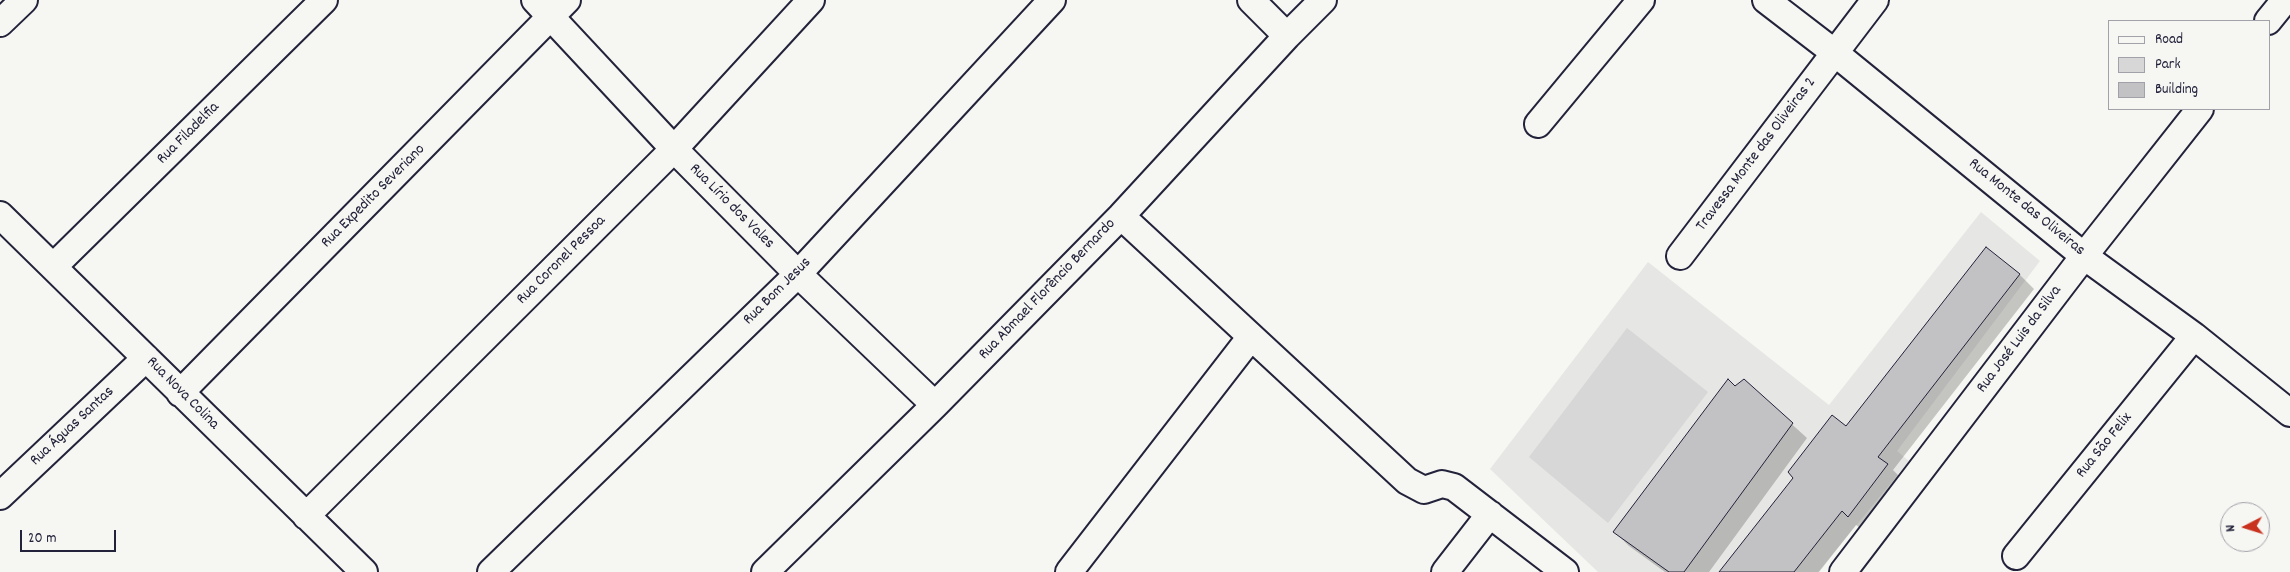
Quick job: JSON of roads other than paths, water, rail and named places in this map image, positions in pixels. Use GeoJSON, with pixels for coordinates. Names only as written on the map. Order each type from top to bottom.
{"type":"FeatureCollection","features":[{"type":"Feature","properties":{"kind":"street"},"geometry":{"type":"LineString","coordinates":[[0,23],[24,0]]}},
{"type":"Feature","properties":{"kind":"street","name":"Rua Filadelfia"},"geometry":{"type":"LineString","coordinates":[[54,267],[324,0]]}},
{"type":"Feature","properties":{"kind":"street","name":"Rua Coronel Pessoa"},"geometry":{"type":"LineString","coordinates":[[306,516],[674,149],[811,0]]}},
{"type":"Feature","properties":{"kind":"street","name":"Rua Bom Jesus"},"geometry":{"type":"LineString","coordinates":[[491,572],[798,274],[1052,0]]}},
{"type":"Feature","properties":{"kind":"street"},"geometry":{"type":"LineString","coordinates":[[1251,0],[1287,36]]}},
{"type":"Feature","properties":{"kind":"street","name":"Rua Abmael Florêncio Bernardo"},"geometry":{"type":"LineString","coordinates":[[765,572],[935,405],[1121,216],[1287,36],[1323,0]]}},
{"type":"Feature","properties":{"kind":"street"},"geometry":{"type":"LineString","coordinates":[[1538,124],[1640,0]]}},
{"type":"Feature","properties":{"kind":"street","name":"Rua Monte das Oliveiras"},"geometry":{"type":"LineString","coordinates":[[1766,0],[1835,53],[2084,256],[2194,336],[2290,413]]}},
{"type":"Feature","properties":{"kind":"street","name":"Travessa Monte das Oliveiras 2"},"geometry":{"type":"LineString","coordinates":[[1680,256],[1875,0]]}},
{"type":"Feature","properties":{"kind":"street"},"geometry":{"type":"LineString","coordinates":[[2269,20],[2285,0]]}},
{"type":"Feature","properties":{"kind":"street","name":"Rua Lírio dos Vales"},"geometry":{"type":"LineString","coordinates":[[551,6],[674,149],[798,274],[935,405]]}},
{"type":"Feature","properties":{"kind":"street","name":"Rua Expedito Severiano"},"geometry":{"type":"LineString","coordinates":[[180,393],[551,6]]}},
{"type":"Feature","properties":{"kind":"street","name":"Rua José Luis da Silva"},"geometry":{"type":"LineString","coordinates":[[1843,572],[2084,256],[2199,110]]}},
{"type":"Feature","properties":{"kind":"street","name":"Rua Nova Colina"},"geometry":{"type":"LineString","coordinates":[[0,215],[306,516],[352,568]]}},
{"type":"Feature","properties":{"kind":"street"},"geometry":{"type":"LineString","coordinates":[[1121,216],[1250,338],[1407,481],[1424,490],[1437,485],[1448,485],[1490,514],[1565,572]]}},
{"type":"Feature","properties":{"kind":"street","name":"Rua São Felix"},"geometry":{"type":"LineString","coordinates":[[2016,556],[2194,336]]}},
{"type":"Feature","properties":{"kind":"street"},"geometry":{"type":"LineString","coordinates":[[1069,572],[1250,338]]}},
{"type":"Feature","properties":{"kind":"street","name":"Rua Águas Santas"},"geometry":{"type":"LineString","coordinates":[[0,496],[146,358]]}},
{"type":"Feature","properties":{"kind":"street"},"geometry":{"type":"LineString","coordinates":[[1444,572],[1490,514]]}}]}
